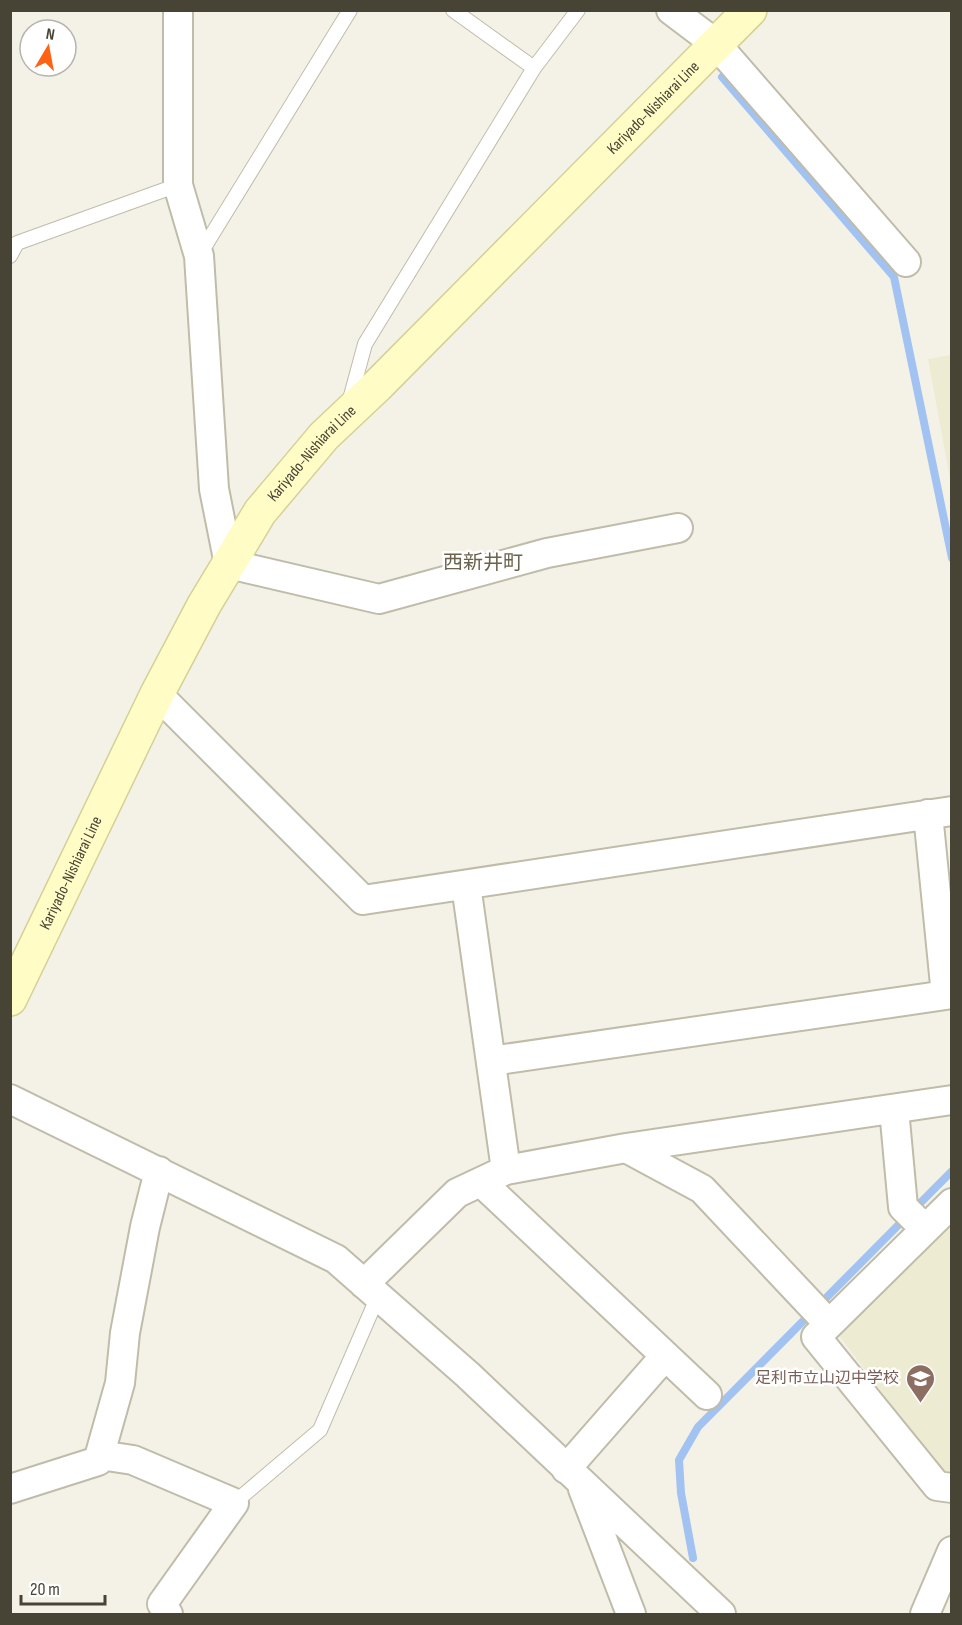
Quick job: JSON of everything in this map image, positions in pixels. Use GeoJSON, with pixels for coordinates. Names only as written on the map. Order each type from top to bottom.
{"type":"FeatureCollection","features":[{"type":"Feature","properties":{"kind":"main road","name":"Kariyado-Nishiarai Line"},"geometry":{"type":"LineString","coordinates":[[10,999],[179,649],[260,512],[296,466],[345,415],[402,361],[750,10]]}},
{"type":"Feature","properties":{"kind":"street"},"geometry":{"type":"LineString","coordinates":[[178,10],[178,185],[199,256],[214,489],[229,564],[379,599],[547,553],[678,528]]}},
{"type":"Feature","properties":{"kind":"street"},"geometry":{"type":"LineString","coordinates":[[670,10],[716,44],[906,262]]}},
{"type":"Feature","properties":{"kind":"street"},"geometry":{"type":"LineString","coordinates":[[157,694],[363,900],[940,812],[946,995],[491,1061]]}},
{"type":"Feature","properties":{"kind":"street"},"geometry":{"type":"LineString","coordinates":[[466,885],[491,1061],[494,1176],[665,1356],[707,1395]]}},
{"type":"Feature","properties":{"kind":"street"},"geometry":{"type":"LineString","coordinates":[[10,1099],[336,1259],[468,1374],[721,1614]]}},
{"type":"Feature","properties":{"kind":"street"},"geometry":{"type":"LineString","coordinates":[[371,1290],[457,1194],[494,1176],[626,1148],[951,1100]]}},
{"type":"Feature","properties":{"kind":"street"},"geometry":{"type":"LineString","coordinates":[[894,1108],[903,1207],[925,1229]]}},
{"type":"Feature","properties":{"kind":"street"},"geometry":{"type":"LineString","coordinates":[[626,1148],[702,1189],[830,1324]]}},
{"type":"Feature","properties":{"kind":"street"},"geometry":{"type":"LineString","coordinates":[[10,1489],[98,1461],[120,1383],[129,1312],[145,1227],[159,1171]]}},
{"type":"Feature","properties":{"kind":"street"},"geometry":{"type":"LineString","coordinates":[[951,1203],[816,1337],[936,1486],[951,1488]]}},
{"type":"Feature","properties":{"kind":"street"},"geometry":{"type":"LineString","coordinates":[[573,1475],[665,1356]]}},
{"type":"Feature","properties":{"kind":"street"},"geometry":{"type":"LineString","coordinates":[[100,1455],[133,1460],[234,1503],[162,1604],[168,1614]]}},
{"type":"Feature","properties":{"kind":"street"},"geometry":{"type":"LineString","coordinates":[[573,1475],[631,1614]]}},
{"type":"Feature","properties":{"kind":"street"},"geometry":{"type":"LineString","coordinates":[[925,1614],[951,1551]]}},
{"type":"Feature","properties":{"kind":"lane"},"geometry":{"type":"LineString","coordinates":[[199,256],[350,10]]}},
{"type":"Feature","properties":{"kind":"lane"},"geometry":{"type":"LineString","coordinates":[[453,10],[534,68]]}},
{"type":"Feature","properties":{"kind":"lane"},"geometry":{"type":"LineString","coordinates":[[345,415],[365,344],[534,68],[578,10]]}},
{"type":"Feature","properties":{"kind":"lane"},"geometry":{"type":"LineString","coordinates":[[10,256],[17,243],[178,185]]}},
{"type":"Feature","properties":{"kind":"lane"},"geometry":{"type":"LineString","coordinates":[[234,1503],[320,1430],[371,1290]]}},
{"type":"Feature","properties":{"kind":"shaded area"},"geometry":{"type":"Polygon","coordinates":[[[952,355],[951,484],[928,359],[952,355]]]}},
{"type":"Feature","properties":{"kind":"shaded area","name":"足利市立山辺中学校"},"geometry":{"type":"Polygon","coordinates":[[[951,1214],[951,1476],[945,1476],[834,1329],[951,1214]]]}},
{"type":"Feature","properties":{"kind":"waterway"},"geometry":{"type":"LineString","coordinates":[[722,77],[894,277],[952,558]]}},
{"type":"Feature","properties":{"kind":"waterway"},"geometry":{"type":"LineString","coordinates":[[693,1558],[681,1493],[679,1460],[698,1427],[952,1171]]}},
{"type":"Feature","properties":{"kind":"place","name":"足利市立山辺中学校"},"geometry":{"type":"Point","coordinates":[920,1404]}},
{"type":"Feature","properties":{"kind":"district","name":"西新井町"},"geometry":{"type":"Point","coordinates":[483,563]}}]}
